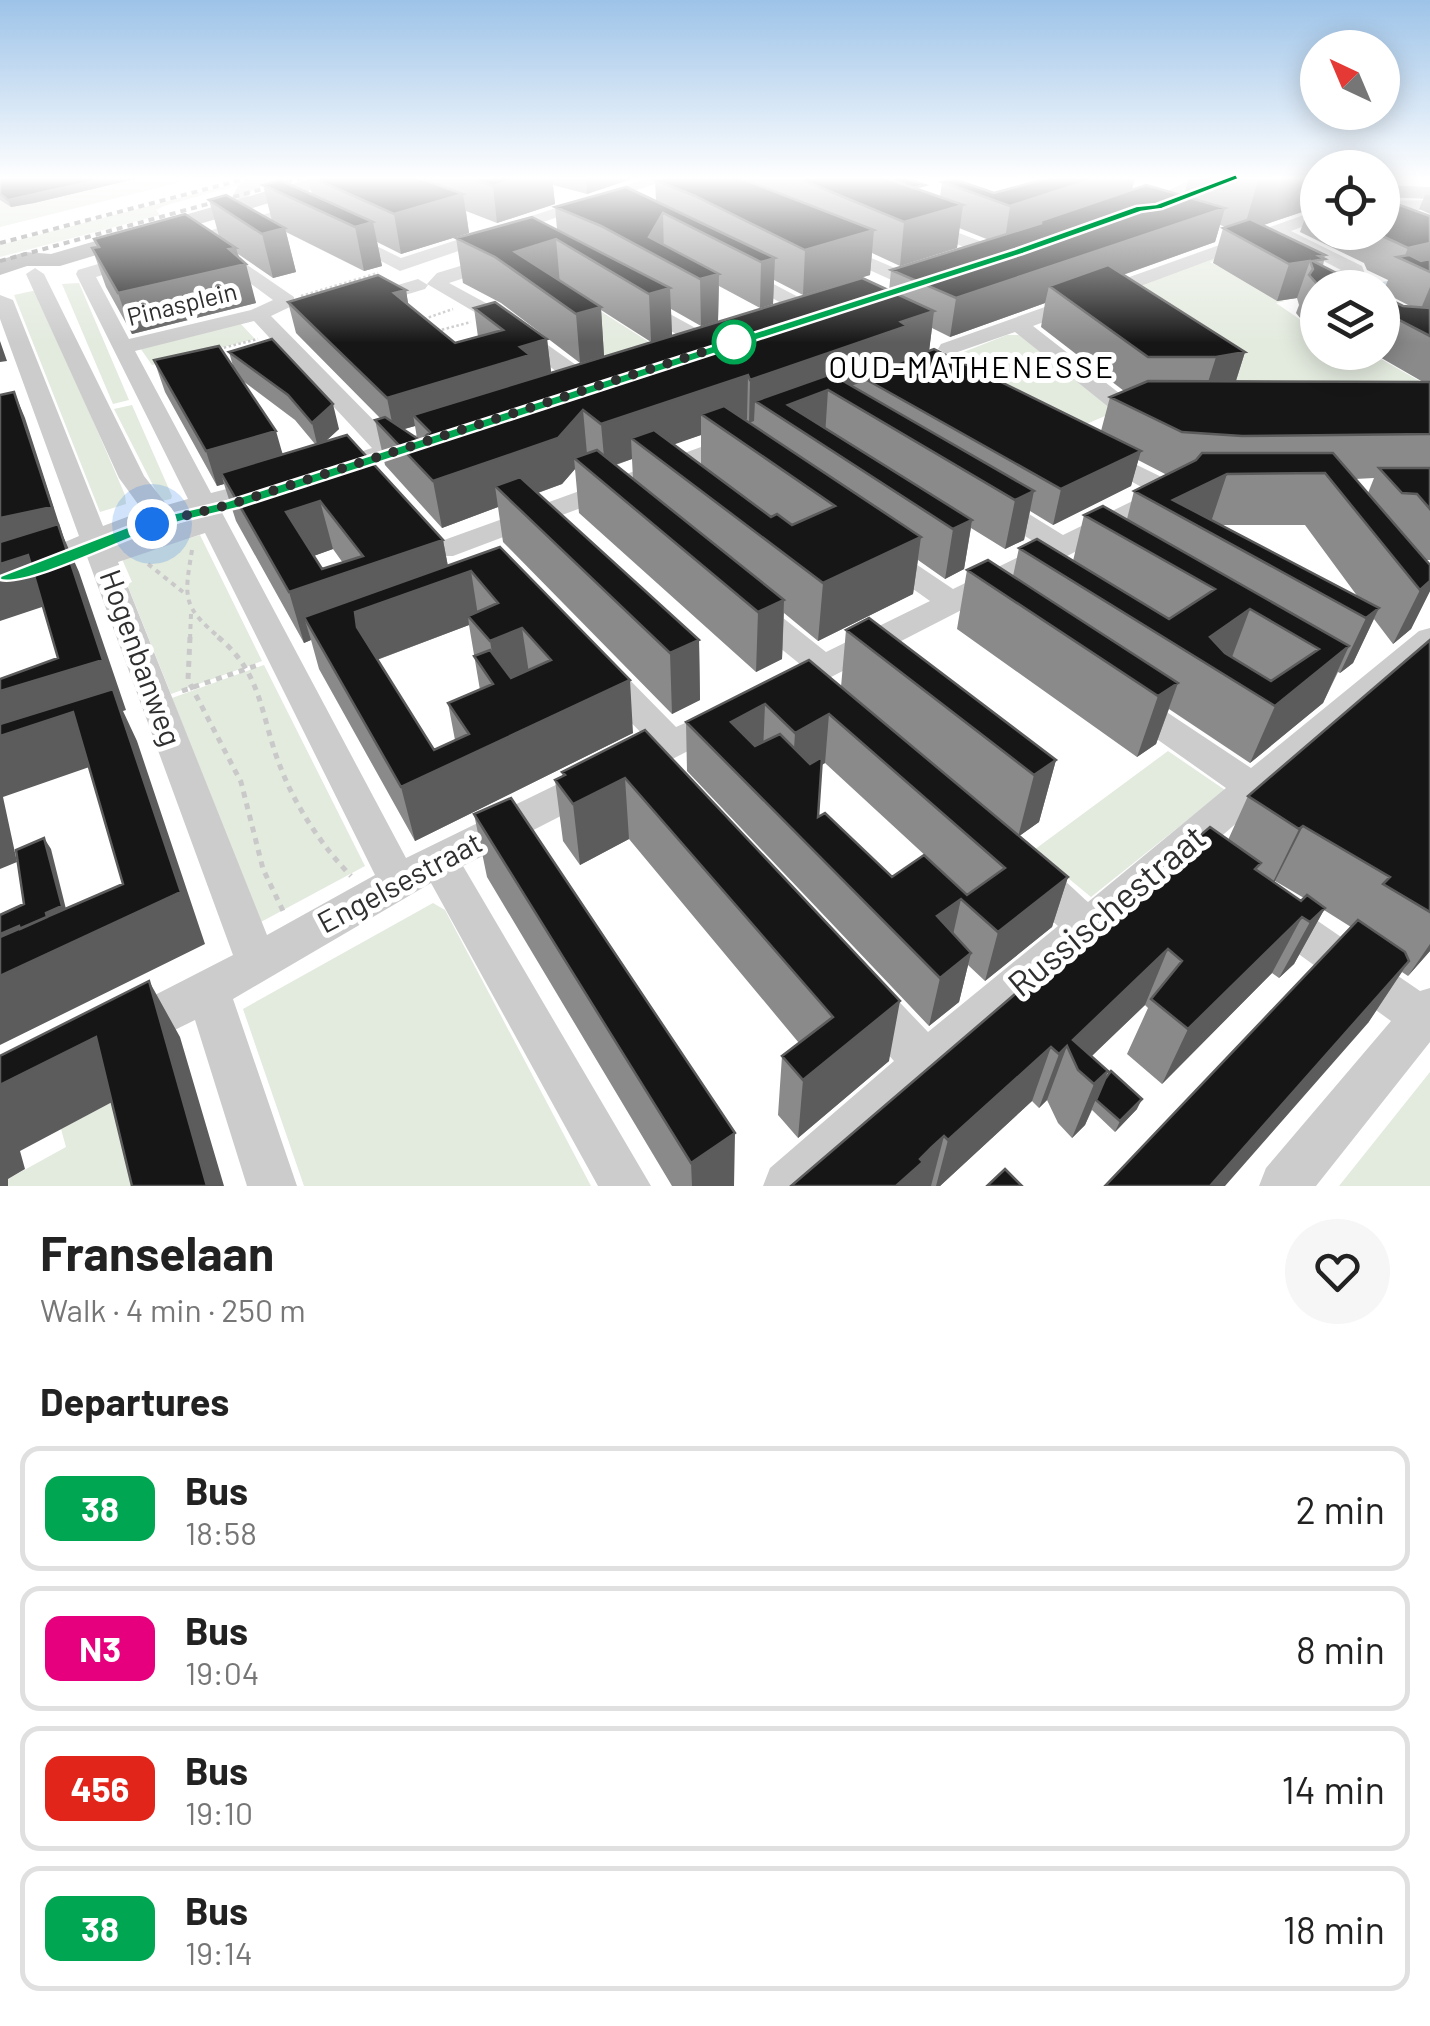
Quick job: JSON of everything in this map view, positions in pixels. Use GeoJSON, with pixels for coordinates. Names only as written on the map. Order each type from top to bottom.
{"type":"FeatureCollection","features":[{"type":"Feature","properties":{"kind":"main road"},"geometry":{"type":"LineString","coordinates":[[2,289],[42,264],[140,232]]}},
{"type":"Feature","properties":{"kind":"main road"},"geometry":{"type":"LineString","coordinates":[[42,264],[149,232]]}},
{"type":"Feature","properties":{"kind":"street"},"geometry":{"type":"LineString","coordinates":[[223,232],[85,274],[200,517],[284,661],[386,887]]}},
{"type":"Feature","properties":{"kind":"street"},"geometry":{"type":"LineString","coordinates":[[334,232],[400,265],[504,232]]}},
{"type":"Feature","properties":{"kind":"street"},"geometry":{"type":"LineString","coordinates":[[495,232],[499,234]]}},
{"type":"Feature","properties":{"kind":"street"},"geometry":{"type":"LineString","coordinates":[[948,232],[1011,254],[968,268]]}},
{"type":"Feature","properties":{"kind":"street"},"geometry":{"type":"LineString","coordinates":[[1217,232],[1271,257]]}},
{"type":"Feature","properties":{"kind":"street"},"geometry":{"type":"LineString","coordinates":[[970,387],[938,352],[1269,232]]}},
{"type":"Feature","properties":{"kind":"street"},"geometry":{"type":"LineString","coordinates":[[1281,232],[1356,270]]}},
{"type":"Feature","properties":{"kind":"street"},"geometry":{"type":"LineString","coordinates":[[198,240],[288,301]]}},
{"type":"Feature","properties":{"kind":"street"},"geometry":{"type":"LineString","coordinates":[[818,240],[924,282],[885,294]]}},
{"type":"Feature","properties":{"kind":"street"},"geometry":{"type":"LineString","coordinates":[[348,307],[527,252]]}},
{"type":"Feature","properties":{"kind":"street"},"geometry":{"type":"LineString","coordinates":[[721,262],[827,312],[794,322]]}},
{"type":"Feature","properties":{"kind":"street"},"geometry":{"type":"LineString","coordinates":[[42,264],[150,519]]}},
{"type":"Feature","properties":{"kind":"street"},"geometry":{"type":"LineString","coordinates":[[427,283],[481,308],[601,384],[564,396]]}},
{"type":"Feature","properties":{"kind":"street","name":"Hogenbanweg"},"geometry":{"type":"LineString","coordinates":[[2,289],[106,548],[147,715],[256,960]]}},
{"type":"Feature","properties":{"kind":"street"},"geometry":{"type":"LineString","coordinates":[[621,292],[715,348]]}},
{"type":"Feature","properties":{"kind":"street"},"geometry":{"type":"LineString","coordinates":[[1100,294],[1132,315]]}},
{"type":"Feature","properties":{"kind":"street","name":"Pinasplein"},"geometry":{"type":"LineString","coordinates":[[120,348],[258,314],[288,301]]}},
{"type":"Feature","properties":{"kind":"street","name":"Pinasplein"},"geometry":{"type":"LineString","coordinates":[[258,314],[283,329],[299,354],[389,451]]}},
{"type":"Feature","properties":{"kind":"street"},"geometry":{"type":"LineString","coordinates":[[1018,324],[1138,412],[1100,426]]}},
{"type":"Feature","properties":{"kind":"street"},"geometry":{"type":"LineString","coordinates":[[680,359],[740,340]]}},
{"type":"Feature","properties":{"kind":"street"},"geometry":{"type":"LineString","coordinates":[[443,550],[761,432]]}},
{"type":"Feature","properties":{"kind":"street"},"geometry":{"type":"LineString","coordinates":[[26,568],[106,548],[294,481],[442,435]]}},
{"type":"Feature","properties":{"kind":"street"},"geometry":{"type":"LineString","coordinates":[[1072,440],[1171,492]]}},
{"type":"Feature","properties":{"kind":"street"},"geometry":{"type":"LineString","coordinates":[[726,445],[759,468]]}},
{"type":"Feature","properties":{"kind":"street"},"geometry":{"type":"LineString","coordinates":[[361,460],[384,486]]}},
{"type":"Feature","properties":{"kind":"street"},"geometry":{"type":"LineString","coordinates":[[963,486],[1073,542],[1116,558]]}},
{"type":"Feature","properties":{"kind":"street"},"geometry":{"type":"LineString","coordinates":[[607,490],[636,513]]}},
{"type":"Feature","properties":{"kind":"street","name":"Engelsestraat"},"geometry":{"type":"LineString","coordinates":[[87,1054],[208,991],[386,887],[439,860],[665,763],[817,683],[960,598],[1171,492],[1210,492]]}},
{"type":"Feature","properties":{"kind":"street"},"geometry":{"type":"LineString","coordinates":[[106,548],[150,519],[200,517]]}},
{"type":"Feature","properties":{"kind":"street"},"geometry":{"type":"LineString","coordinates":[[419,524],[467,579]]}},
{"type":"Feature","properties":{"kind":"street"},"geometry":{"type":"LineString","coordinates":[[855,535],[960,598],[1000,616]]}},
{"type":"Feature","properties":{"kind":"street"},"geometry":{"type":"LineString","coordinates":[[474,538],[500,566]]}},
{"type":"Feature","properties":{"kind":"street"},"geometry":{"type":"LineString","coordinates":[[737,596],[817,683]]}},
{"type":"Feature","properties":{"kind":"street","name":"Russischestraat"},"geometry":{"type":"LineString","coordinates":[[788,1186],[1089,927],[1215,871],[1252,787],[1337,691],[1426,623]]}},
{"type":"Feature","properties":{"kind":"street"},"geometry":{"type":"LineString","coordinates":[[580,648],[665,763]]}},
{"type":"Feature","properties":{"kind":"street"},"geometry":{"type":"LineString","coordinates":[[284,661],[321,652]]}},
{"type":"Feature","properties":{"kind":"street"},"geometry":{"type":"LineString","coordinates":[[1110,690],[1252,787]]}},
{"type":"Feature","properties":{"kind":"street"},"geometry":{"type":"LineString","coordinates":[[1002,853],[1089,927]]}},
{"type":"Feature","properties":{"kind":"street"},"geometry":{"type":"LineString","coordinates":[[439,860],[626,1186]]}},
{"type":"Feature","properties":{"kind":"street"},"geometry":{"type":"LineString","coordinates":[[1215,871],[1426,1013],[1284,1186]]}},
{"type":"Feature","properties":{"kind":"street"},"geometry":{"type":"LineString","coordinates":[[846,976],[926,1064]]}},
{"type":"Feature","properties":{"kind":"street"},"geometry":{"type":"LineString","coordinates":[[208,991],[272,1186]]}},
{"type":"Feature","properties":{"kind":"path"},"geometry":{"type":"LineString","coordinates":[[288,301],[400,265]]}},
{"type":"Feature","properties":{"kind":"path"},"geometry":{"type":"LineString","coordinates":[[417,321],[481,308]]}},
{"type":"Feature","properties":{"kind":"path"},"geometry":{"type":"LineString","coordinates":[[434,332],[481,308]]}},
{"type":"Feature","properties":{"kind":"path"},"geometry":{"type":"LineString","coordinates":[[206,353],[283,329]]}},
{"type":"Feature","properties":{"kind":"path"},"geometry":{"type":"LineString","coordinates":[[970,387],[1058,355]]}},
{"type":"Feature","properties":{"kind":"path"},"geometry":{"type":"LineString","coordinates":[[200,517],[185,594],[191,614],[186,672],[190,688],[241,782],[263,869],[296,938]]}},
{"type":"Feature","properties":{"kind":"path"},"geometry":{"type":"LineString","coordinates":[[106,548],[185,594]]}},
{"type":"Feature","properties":{"kind":"path"},"geometry":{"type":"LineString","coordinates":[[191,614],[249,668],[277,757],[326,850],[342,869],[386,887]]}},
{"type":"Feature","properties":{"kind":"path"},"geometry":{"type":"LineString","coordinates":[[147,715],[190,688],[284,661]]}},
{"type":"Feature","properties":{"kind":"shaded area"},"geometry":{"type":"Polygon","coordinates":[[[48,232],[94,232],[0,257],[0,245],[48,232]]]}},
{"type":"Feature","properties":{"kind":"shaded area"},"geometry":{"type":"Polygon","coordinates":[[[1210,256],[1217,260],[1210,262],[1285,301],[1276,303],[1300,319],[1300,370],[1400,370],[1430,387],[1272,411],[1104,294],[1210,256]]]}},
{"type":"Feature","properties":{"kind":"shaded area"},"geometry":{"type":"Polygon","coordinates":[[[79,283],[129,400],[113,404],[62,284],[79,283]]]}},
{"type":"Feature","properties":{"kind":"shaded area"},"geometry":{"type":"Polygon","coordinates":[[[564,288],[649,342],[673,335],[683,341],[590,370],[581,363],[605,355],[535,306],[564,288]]]}},
{"type":"Feature","properties":{"kind":"shaded area"},"geometry":{"type":"Polygon","coordinates":[[[37,290],[126,504],[100,512],[14,295],[37,290]]]}},
{"type":"Feature","properties":{"kind":"shaded area"},"geometry":{"type":"Polygon","coordinates":[[[238,321],[255,339],[152,365],[138,345],[238,321]]]}},
{"type":"Feature","properties":{"kind":"shaded area"},"geometry":{"type":"Polygon","coordinates":[[[1007,335],[1021,335],[1111,407],[1112,413],[1077,428],[953,372],[961,353],[1007,335]]]}},
{"type":"Feature","properties":{"kind":"shaded area"},"geometry":{"type":"Polygon","coordinates":[[[132,405],[171,499],[161,501],[114,409],[132,405]]]}},
{"type":"Feature","properties":{"kind":"shaded area"},"geometry":{"type":"Polygon","coordinates":[[[200,535],[262,661],[171,694],[127,584],[132,582],[122,559],[200,535]]]}},
{"type":"Feature","properties":{"kind":"shaded area"},"geometry":{"type":"Polygon","coordinates":[[[264,665],[365,866],[259,923],[172,698],[264,665]]]}},
{"type":"Feature","properties":{"kind":"shaded area"},"geometry":{"type":"Polygon","coordinates":[[[1168,751],[1225,790],[1091,897],[1034,850],[1168,751]]]}},
{"type":"Feature","properties":{"kind":"shaded area"},"geometry":{"type":"Polygon","coordinates":[[[433,903],[445,910],[591,1186],[304,1186],[243,1009],[433,903]]]}},
{"type":"Feature","properties":{"kind":"shaded area"},"geometry":{"type":"Polygon","coordinates":[[[1430,1072],[1430,1186],[1339,1186],[1430,1072]]]}},
{"type":"Feature","properties":{"kind":"shaded area"},"geometry":{"type":"Polygon","coordinates":[[[131,1092],[155,1186],[7,1186],[8,1179],[66,1147],[61,1129],[131,1092]]]}},
{"type":"Feature","properties":{"kind":"building"},"geometry":{"type":"Polygon","coordinates":[[[118,232],[213,232],[236,248],[229,249],[246,264],[118,293],[92,248],[99,247],[94,239],[118,232]]]}},
{"type":"Feature","properties":{"kind":"building"},"geometry":{"type":"Polygon","coordinates":[[[476,232],[562,232],[670,288],[649,294],[556,239],[515,252],[601,307],[576,314],[495,257],[456,238],[476,232]]]}},
{"type":"Feature","properties":{"kind":"building"},"geometry":{"type":"Polygon","coordinates":[[[613,232],[652,232],[649,237],[719,274],[700,279],[613,232]]]}},
{"type":"Feature","properties":{"kind":"building"},"geometry":{"type":"Polygon","coordinates":[[[702,232],[721,232],[775,258],[761,262],[702,232]]]}},
{"type":"Feature","properties":{"kind":"building"},"geometry":{"type":"Polygon","coordinates":[[[769,232],[866,232],[805,250],[769,232]]]}},
{"type":"Feature","properties":{"kind":"building"},"geometry":{"type":"Polygon","coordinates":[[[1012,232],[1152,232],[956,298],[891,270],[1012,232]]]}},
{"type":"Feature","properties":{"kind":"building"},"geometry":{"type":"Polygon","coordinates":[[[1231,232],[1278,232],[1300,243],[1300,250],[1325,255],[1319,256],[1325,259],[1313,261],[1331,270],[1312,270],[1310,261],[1289,264],[1231,232]]]}},
{"type":"Feature","properties":{"kind":"building"},"geometry":{"type":"Polygon","coordinates":[[[1400,232],[1430,232],[1430,243],[1408,248],[1400,244],[1400,232]]]}},
{"type":"Feature","properties":{"kind":"building"},"geometry":{"type":"Polygon","coordinates":[[[1409,255],[1421,261],[1430,259],[1430,272],[1397,257],[1409,255]]]}},
{"type":"Feature","properties":{"kind":"building"},"geometry":{"type":"Polygon","coordinates":[[[1108,265],[1245,352],[1216,357],[1148,357],[1049,286],[1108,265]]]}},
{"type":"Feature","properties":{"kind":"building"},"geometry":{"type":"Polygon","coordinates":[[[378,275],[406,290],[394,293],[455,343],[503,330],[474,308],[495,302],[547,339],[520,347],[530,355],[387,398],[288,302],[378,275]]]}},
{"type":"Feature","properties":{"kind":"building"},"geometry":{"type":"Polygon","coordinates":[[[862,278],[934,311],[901,322],[907,326],[750,380],[748,375],[601,424],[583,410],[558,438],[433,481],[375,420],[385,417],[421,441],[430,432],[413,415],[862,278]]]}},
{"type":"Feature","properties":{"kind":"building"},"geometry":{"type":"Polygon","coordinates":[[[1400,305],[1430,308],[1430,336],[1400,320],[1400,305]]]}},
{"type":"Feature","properties":{"kind":"building"},"geometry":{"type":"Polygon","coordinates":[[[272,339],[333,404],[312,423],[288,395],[229,352],[272,339]]]}},
{"type":"Feature","properties":{"kind":"building"},"geometry":{"type":"Polygon","coordinates":[[[219,346],[276,431],[206,451],[154,360],[219,346]]]}},
{"type":"Feature","properties":{"kind":"building"},"geometry":{"type":"Polygon","coordinates":[[[934,349],[1141,451],[1061,489],[860,376],[934,349]]]}},
{"type":"Feature","properties":{"kind":"building"},"geometry":{"type":"Polygon","coordinates":[[[831,374],[1034,491],[1015,500],[828,390],[788,405],[972,520],[953,529],[755,401],[831,374]]]}},
{"type":"Feature","properties":{"kind":"building"},"geometry":{"type":"Polygon","coordinates":[[[1148,381],[1430,382],[1430,434],[1242,436],[1182,432],[1110,397],[1148,381]]]}},
{"type":"Feature","properties":{"kind":"building"},"geometry":{"type":"Polygon","coordinates":[[[14,392],[52,507],[0,518],[0,395],[14,392]]]}},
{"type":"Feature","properties":{"kind":"building"},"geometry":{"type":"Polygon","coordinates":[[[724,406],[921,537],[823,583],[631,438],[654,430],[771,517],[777,514],[792,525],[835,506],[701,414],[724,406]]]}},
{"type":"Feature","properties":{"kind":"building"},"geometry":{"type":"Polygon","coordinates":[[[347,435],[443,540],[289,592],[221,473],[347,435]],[[320,501],[286,512],[322,569],[363,556],[320,501]]]}},
{"type":"Feature","properties":{"kind":"building"},"geometry":{"type":"Polygon","coordinates":[[[597,450],[784,600],[758,612],[574,458],[597,450]]]}},
{"type":"Feature","properties":{"kind":"building"},"geometry":{"type":"Polygon","coordinates":[[[1202,453],[1333,453],[1430,565],[1430,581],[1420,590],[1325,473],[1227,474],[1173,500],[1379,608],[1366,618],[1134,491],[1196,460],[1202,453]]]}},
{"type":"Feature","properties":{"kind":"building"},"geometry":{"type":"Polygon","coordinates":[[[1379,468],[1430,468],[1430,509],[1417,494],[1402,493],[1379,468]]]}},
{"type":"Feature","properties":{"kind":"building"},"geometry":{"type":"Polygon","coordinates":[[[520,477],[699,640],[670,653],[495,486],[520,477]]]}},
{"type":"Feature","properties":{"kind":"building"},"geometry":{"type":"Polygon","coordinates":[[[1103,506],[1349,646],[1275,706],[1019,548],[1037,539],[1169,619],[1215,589],[1084,515],[1103,506]],[[1250,609],[1210,637],[1225,653],[1271,681],[1319,649],[1250,609]]]}},
{"type":"Feature","properties":{"kind":"building"},"geometry":{"type":"Polygon","coordinates":[[[58,524],[103,660],[0,691],[0,679],[58,658],[28,555],[0,564],[0,542],[58,524]]]}},
{"type":"Feature","properties":{"kind":"building"},"geometry":{"type":"Polygon","coordinates":[[[500,547],[630,680],[401,787],[304,617],[500,547]],[[471,571],[355,612],[357,627],[434,750],[469,734],[448,703],[493,684],[474,656],[490,650],[511,678],[551,660],[522,628],[490,641],[468,616],[498,603],[471,571]]]}},
{"type":"Feature","properties":{"kind":"building"},"geometry":{"type":"Polygon","coordinates":[[[988,560],[1178,683],[1158,696],[967,570],[988,560]]]}},
{"type":"Feature","properties":{"kind":"building"},"geometry":{"type":"Polygon","coordinates":[[[869,618],[1056,760],[1034,775],[846,630],[869,618]]]}},
{"type":"Feature","properties":{"kind":"building"},"geometry":{"type":"Polygon","coordinates":[[[1430,640],[1430,912],[1383,884],[1390,877],[1303,826],[1299,829],[1248,796],[1430,640]]]}},
{"type":"Feature","properties":{"kind":"building"},"geometry":{"type":"Polygon","coordinates":[[[809,660],[1068,877],[998,932],[961,899],[937,916],[971,953],[940,978],[686,722],[809,660]],[[765,704],[731,722],[755,746],[780,734],[810,764],[822,757],[818,817],[825,813],[892,877],[924,855],[967,895],[1005,868],[829,714],[795,733],[765,704]]]}},
{"type":"Feature","properties":{"kind":"building"},"geometry":{"type":"Polygon","coordinates":[[[113,689],[181,892],[0,976],[0,937],[123,884],[73,712],[0,736],[0,724],[113,689]]]}},
{"type":"Feature","properties":{"kind":"building"},"geometry":{"type":"Polygon","coordinates":[[[645,730],[900,1001],[803,1080],[782,1056],[833,1017],[625,778],[573,804],[555,780],[565,775],[562,772],[645,730]]]}},
{"type":"Feature","properties":{"kind":"building"},"geometry":{"type":"Polygon","coordinates":[[[511,798],[735,1133],[691,1163],[474,814],[511,798]]]}},
{"type":"Feature","properties":{"kind":"building"},"geometry":{"type":"Polygon","coordinates":[[[1210,827],[1261,863],[1255,869],[1301,901],[1307,895],[1325,908],[1310,922],[1302,917],[1188,1029],[1151,999],[1182,961],[1168,949],[1073,1040],[1108,1071],[1094,1084],[1078,1070],[1067,1046],[1059,1054],[1051,1047],[948,1140],[944,1136],[896,1186],[791,1186],[1210,827]]]}},
{"type":"Feature","properties":{"kind":"building"},"geometry":{"type":"Polygon","coordinates":[[[44,838],[62,906],[46,913],[47,917],[0,934],[0,915],[24,904],[16,850],[44,838]]]}},
{"type":"Feature","properties":{"kind":"building"},"geometry":{"type":"Polygon","coordinates":[[[1358,920],[1405,952],[1409,961],[1210,1186],[1105,1186],[1358,920]]]}},
{"type":"Feature","properties":{"kind":"building"},"geometry":{"type":"Polygon","coordinates":[[[149,981],[207,1186],[132,1186],[96,1037],[0,1085],[0,1056],[149,981]]]}},
{"type":"Feature","properties":{"kind":"building"},"geometry":{"type":"Polygon","coordinates":[[[1111,1071],[1142,1099],[1120,1121],[1096,1100],[1111,1071]]]}},
{"type":"Feature","properties":{"kind":"building"},"geometry":{"type":"Polygon","coordinates":[[[1005,1169],[1022,1186],[987,1186],[1005,1169]]]}},
{"type":"Feature","properties":{"kind":"waterway"},"geometry":{"type":"LineString","coordinates":[[1400,282],[1430,277]]}},
{"type":"Feature","properties":{"kind":"railway"},"geometry":{"type":"LineString","coordinates":[[0,243],[41,232]]}},
{"type":"Feature","properties":{"kind":"railway"},"geometry":{"type":"LineString","coordinates":[[0,261],[104,232]]}},
{"type":"Feature","properties":{"kind":"bus line","name":"38"},"geometry":{"type":"LineString","coordinates":[[0,576],[67,557],[152,524],[281,489],[302,479],[1076,232]]}},
{"type":"Feature","properties":{"kind":"district","name":"OUD-MATHENESSE"},"geometry":{"type":"Point","coordinates":[972,368]}},
{"type":"Feature","properties":{"kind":"route"},"geometry":{"type":"LineString","coordinates":[[152,524],[281,489],[302,479],[740,340],[734,342]]}}]}
